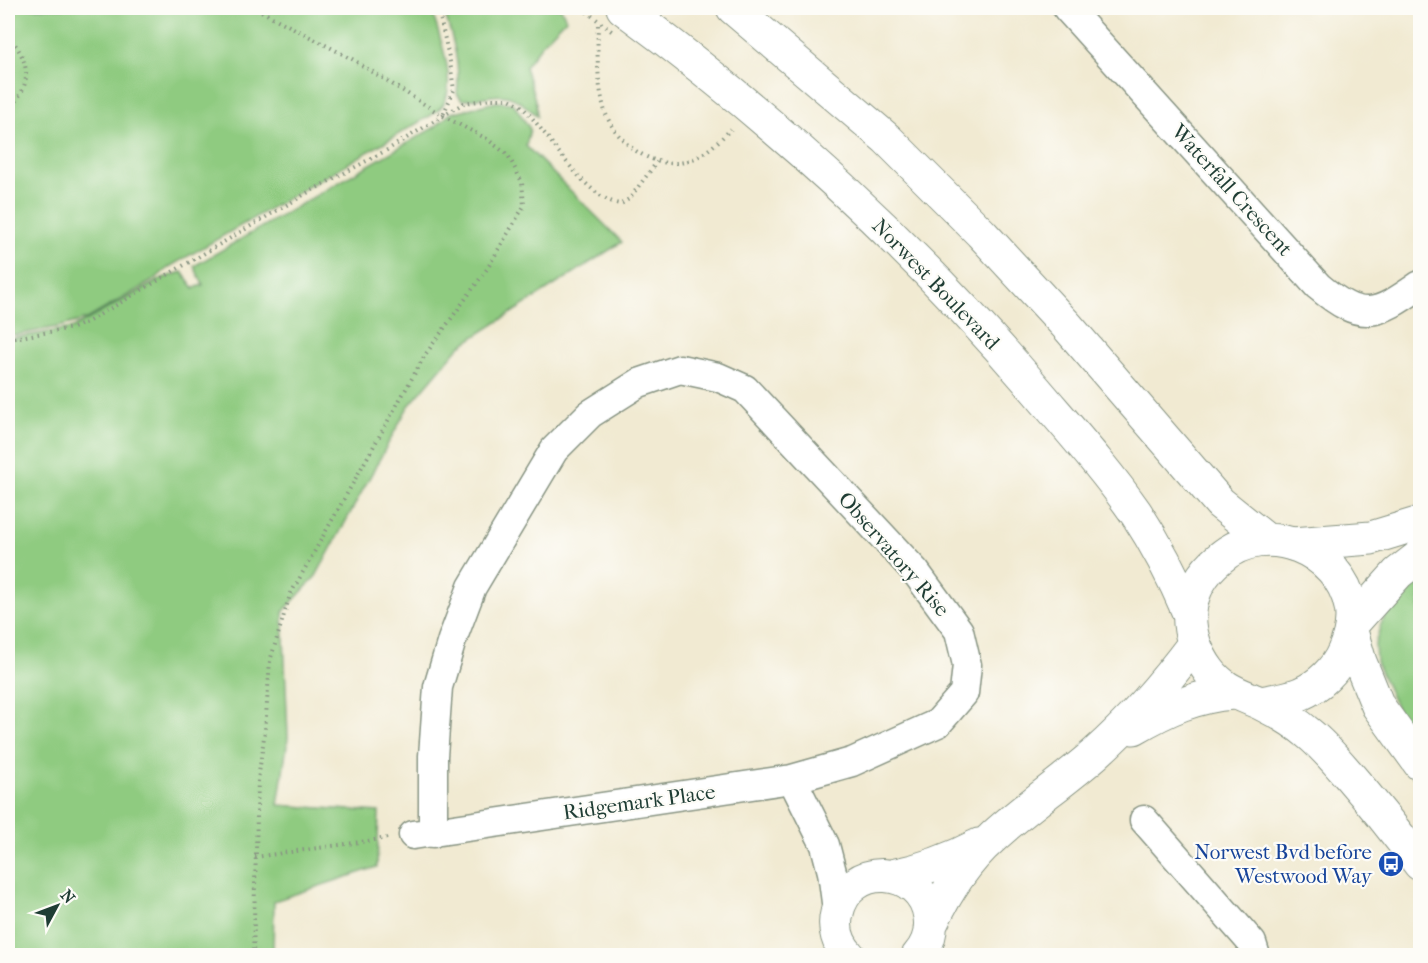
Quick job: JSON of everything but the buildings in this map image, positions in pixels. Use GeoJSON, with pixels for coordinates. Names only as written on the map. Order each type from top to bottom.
{"type":"FeatureCollection","features":[{"type":"Feature","properties":{"kind":"main road"},"geometry":{"type":"LineString","coordinates":[[733,8],[895,146],[981,233],[1068,327],[1220,503],[1279,541],[1313,553],[1337,576],[1346,591],[1351,608],[1351,627],[1360,662],[1378,706],[1420,764]]}},
{"type":"Feature","properties":{"kind":"main road","name":"Norwest Boulevard"},"geometry":{"type":"LineString","coordinates":[[619,20],[752,108],[834,180],[980,325],[1087,450],[1136,513],[1171,572],[1192,629]]}},
{"type":"Feature","properties":{"kind":"main road"},"geometry":{"type":"LineString","coordinates":[[1420,523],[1371,538],[1247,542],[1229,549],[1208,568],[1196,586],[1192,629],[1209,672],[1246,698],[1290,719],[1325,748],[1371,801],[1420,864]]}},
{"type":"Feature","properties":{"kind":"main road"},"geometry":{"type":"LineString","coordinates":[[1093,756],[1131,729],[1169,708],[1211,694],[1246,698],[1300,694],[1324,680],[1341,660],[1351,627],[1398,573],[1420,556]]}},
{"type":"Feature","properties":{"kind":"main road"},"geometry":{"type":"LineString","coordinates":[[927,944],[944,896],[958,876],[991,838],[1129,724],[1192,629]]}},
{"type":"Feature","properties":{"kind":"main road"},"geometry":{"type":"LineString","coordinates":[[835,938],[847,891],[866,878],[919,871],[939,864],[991,838]]}},
{"type":"Feature","properties":{"kind":"main road"},"geometry":{"type":"LineString","coordinates":[[884,876],[904,880],[916,887],[924,898],[930,911],[927,944]]}},
{"type":"Feature","properties":{"kind":"street","name":"Waterfall Crescent"},"geometry":{"type":"LineString","coordinates":[[1067,8],[1318,286],[1334,300],[1353,310],[1373,311],[1396,302],[1420,285]]}},
{"type":"Feature","properties":{"kind":"street","name":"Observatory Rise"},"geometry":{"type":"LineString","coordinates":[[423,834],[433,756],[438,687],[452,640],[472,587],[554,450],[590,414],[639,383],[680,369],[718,377],[745,389],[915,571],[959,631],[967,665],[964,693],[938,723],[852,762],[792,779]]}},
{"type":"Feature","properties":{"kind":"street","name":"Ridgemark Place"},"geometry":{"type":"LineString","coordinates":[[423,834],[792,779]]}},
{"type":"Feature","properties":{"kind":"street"},"geometry":{"type":"LineString","coordinates":[[792,779],[825,845],[832,872],[835,938]]}},
{"type":"Feature","properties":{"kind":"street"},"geometry":{"type":"LineString","coordinates":[[1144,820],[1252,943],[1256,956]]}},
{"type":"Feature","properties":{"kind":"street"},"geometry":{"type":"LineString","coordinates":[[825,845],[840,857],[884,876]]}},
{"type":"Feature","properties":{"kind":"path"},"geometry":{"type":"LineString","coordinates":[[253,956],[258,780],[265,730],[270,661],[290,595],[425,356],[487,269],[524,206],[522,182],[508,155],[487,139],[443,116],[352,59],[255,8]]}},
{"type":"Feature","properties":{"kind":"path"},"geometry":{"type":"LineString","coordinates":[[438,8],[454,90],[443,116]]}},
{"type":"Feature","properties":{"kind":"path"},"geometry":{"type":"LineString","coordinates":[[582,8],[619,20],[597,70],[605,110],[611,126],[640,153],[657,162],[675,164],[695,158],[733,128]]}},
{"type":"Feature","properties":{"kind":"path"},"geometry":{"type":"LineString","coordinates":[[8,35],[22,56],[27,80],[19,99],[8,109]]}},
{"type":"Feature","properties":{"kind":"path"},"geometry":{"type":"LineString","coordinates":[[8,339],[73,328],[89,321],[307,193],[387,150],[464,103],[509,99],[527,111],[577,173],[605,200],[613,203],[621,204],[629,199],[657,162]]}},
{"type":"Feature","properties":{"kind":"path"},"geometry":{"type":"LineString","coordinates":[[255,857],[423,834]]}},
{"type":"Feature","properties":{"kind":"green space"},"geometry":{"type":"Polygon","coordinates":[[[8,8],[431,8],[445,56],[447,93],[443,105],[430,116],[169,267],[154,280],[87,319],[16,335],[8,334],[8,8]]]}},
{"type":"Feature","properties":{"kind":"green space"},"geometry":{"type":"Polygon","coordinates":[[[443,8],[561,8],[566,19],[542,44],[525,67],[536,103],[537,116],[518,100],[510,97],[494,96],[462,100],[457,94],[457,61],[443,8]]]}},
{"type":"Feature","properties":{"kind":"green space"},"geometry":{"type":"Polygon","coordinates":[[[496,102],[513,103],[530,129],[526,146],[622,242],[460,346],[408,407],[316,576],[283,612],[288,738],[278,805],[379,812],[377,867],[274,901],[273,955],[8,955],[8,339],[73,328],[163,278],[182,272],[194,288],[203,285],[194,266],[435,127],[451,113],[496,102]]]}},
{"type":"Feature","properties":{"kind":"green space"},"geometry":{"type":"Polygon","coordinates":[[[1420,568],[1420,740],[1400,716],[1376,662],[1375,644],[1381,624],[1395,596],[1420,568]]]}},
{"type":"Feature","properties":{"kind":"place","name":"Norwest Bvd before Westwood Way"},"geometry":{"type":"Point","coordinates":[1391,864]}}]}
